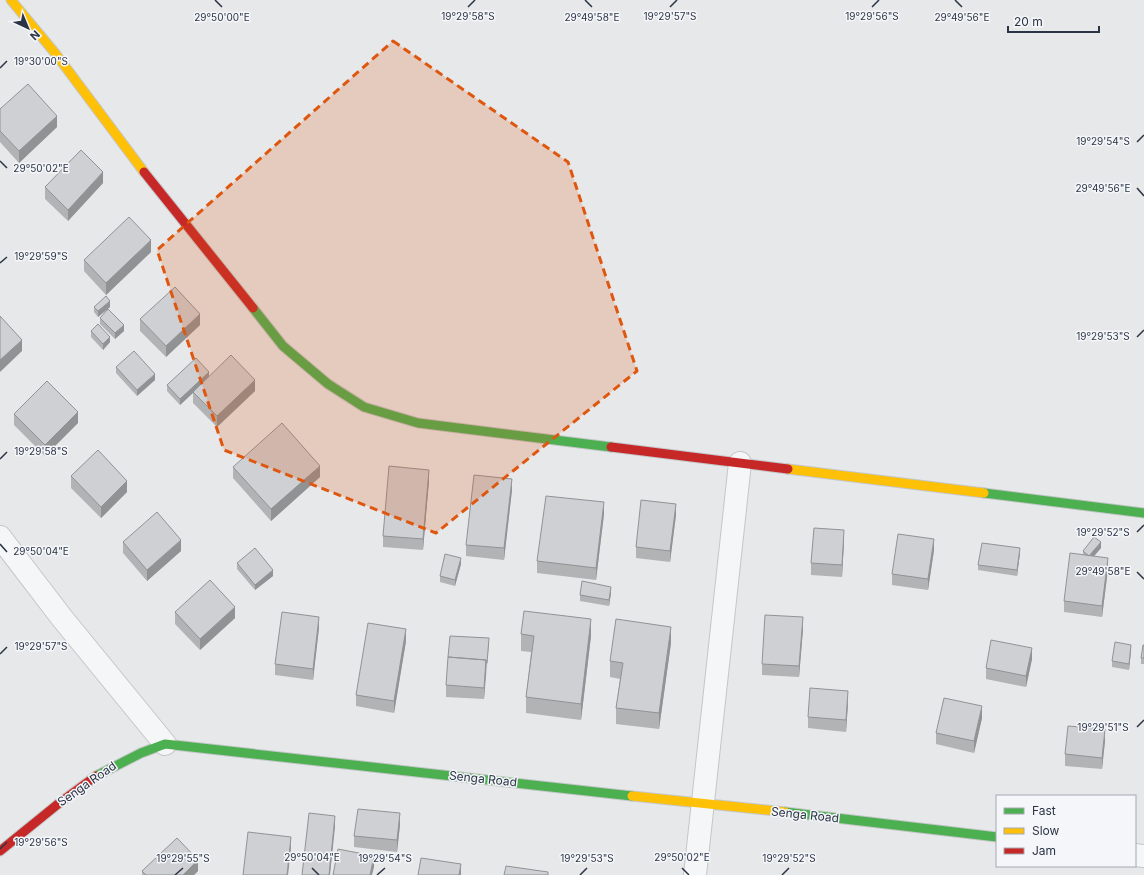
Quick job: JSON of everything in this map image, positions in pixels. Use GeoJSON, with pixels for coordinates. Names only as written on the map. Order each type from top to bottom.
{"type":"FeatureCollection","features":[{"type":"Feature","properties":{"kind":"street"},"geometry":{"type":"LineString","coordinates":[[11,0],[55,53],[164,198],[283,346],[334,388],[364,407],[418,423],[1144,513]]}},
{"type":"Feature","properties":{"kind":"street"},"geometry":{"type":"LineString","coordinates":[[695,875],[704,804],[740,463]]}},
{"type":"Feature","properties":{"kind":"street"},"geometry":{"type":"LineString","coordinates":[[0,537],[62,618],[165,744]]}},
{"type":"Feature","properties":{"kind":"street","name":"Senga Road"},"geometry":{"type":"LineString","coordinates":[[0,851],[94,777],[118,762],[143,751],[165,744],[996,837]]}},
{"type":"Feature","properties":{"kind":"highlighted area"},"geometry":{"type":"Polygon","coordinates":[[[393,41],[568,162],[637,371],[436,533],[224,450],[157,250],[393,41]]]}},
{"type":"Feature","properties":{"kind":"building"},"geometry":{"type":"Polygon","coordinates":[[[28,84],[57,116],[19,151],[0,131],[0,109],[28,84]]]}},
{"type":"Feature","properties":{"kind":"building"},"geometry":{"type":"Polygon","coordinates":[[[81,150],[103,172],[68,210],[45,187],[81,150]]]}},
{"type":"Feature","properties":{"kind":"building"},"geometry":{"type":"Polygon","coordinates":[[[129,217],[151,240],[106,283],[84,260],[129,217]]]}},
{"type":"Feature","properties":{"kind":"building"},"geometry":{"type":"Polygon","coordinates":[[[175,287],[200,314],[166,346],[140,319],[175,287]]]}},
{"type":"Feature","properties":{"kind":"building"},"geometry":{"type":"Polygon","coordinates":[[[106,296],[110,301],[98,311],[94,307],[106,296]]]}},
{"type":"Feature","properties":{"kind":"building"},"geometry":{"type":"Polygon","coordinates":[[[108,309],[124,325],[115,333],[100,318],[108,309]]]}},
{"type":"Feature","properties":{"kind":"building"},"geometry":{"type":"Polygon","coordinates":[[[0,316],[22,340],[0,360],[0,316]]]}},
{"type":"Feature","properties":{"kind":"building"},"geometry":{"type":"Polygon","coordinates":[[[98,324],[110,337],[103,344],[91,331],[98,324]]]}},
{"type":"Feature","properties":{"kind":"building"},"geometry":{"type":"Polygon","coordinates":[[[134,351],[155,374],[137,390],[116,367],[134,351]]]}},
{"type":"Feature","properties":{"kind":"building"},"geometry":{"type":"Polygon","coordinates":[[[231,355],[255,380],[217,416],[193,392],[231,355]]]}},
{"type":"Feature","properties":{"kind":"building"},"geometry":{"type":"Polygon","coordinates":[[[196,358],[209,372],[180,399],[167,385],[196,358]]]}},
{"type":"Feature","properties":{"kind":"building"},"geometry":{"type":"Polygon","coordinates":[[[47,381],[78,412],[45,445],[14,414],[47,381]]]}},
{"type":"Feature","properties":{"kind":"building"},"geometry":{"type":"Polygon","coordinates":[[[282,423],[320,466],[271,509],[233,467],[282,423]]]}},
{"type":"Feature","properties":{"kind":"building"},"geometry":{"type":"Polygon","coordinates":[[[98,450],[127,481],[101,507],[71,476],[98,450]]]}},
{"type":"Feature","properties":{"kind":"building"},"geometry":{"type":"Polygon","coordinates":[[[389,466],[429,470],[423,539],[383,536],[389,466]]]}},
{"type":"Feature","properties":{"kind":"building"},"geometry":{"type":"Polygon","coordinates":[[[474,475],[512,479],[504,548],[466,545],[474,475]]]}},
{"type":"Feature","properties":{"kind":"building"},"geometry":{"type":"Polygon","coordinates":[[[546,496],[604,502],[596,568],[537,561],[546,496]]]}},
{"type":"Feature","properties":{"kind":"building"},"geometry":{"type":"Polygon","coordinates":[[[641,500],[676,504],[670,551],[636,547],[641,500]]]}},
{"type":"Feature","properties":{"kind":"building"},"geometry":{"type":"Polygon","coordinates":[[[157,512],[181,540],[147,570],[123,542],[157,512]]]}},
{"type":"Feature","properties":{"kind":"building"},"geometry":{"type":"Polygon","coordinates":[[[814,528],[844,530],[842,565],[811,563],[814,528]]]}},
{"type":"Feature","properties":{"kind":"building"},"geometry":{"type":"Polygon","coordinates":[[[898,534],[934,539],[928,579],[892,574],[898,534]]]}},
{"type":"Feature","properties":{"kind":"building"},"geometry":{"type":"Polygon","coordinates":[[[1094,537],[1101,542],[1089,556],[1083,551],[1094,537]]]}},
{"type":"Feature","properties":{"kind":"building"},"geometry":{"type":"Polygon","coordinates":[[[982,543],[1020,548],[1017,570],[978,565],[982,543]]]}},
{"type":"Feature","properties":{"kind":"building"},"geometry":{"type":"Polygon","coordinates":[[[255,548],[273,570],[255,585],[237,563],[255,548]]]}},
{"type":"Feature","properties":{"kind":"building"},"geometry":{"type":"Polygon","coordinates":[[[1070,553],[1108,558],[1102,606],[1064,601],[1070,553]]]}},
{"type":"Feature","properties":{"kind":"building"},"geometry":{"type":"Polygon","coordinates":[[[445,554],[461,558],[455,580],[440,576],[445,554]]]}},
{"type":"Feature","properties":{"kind":"building"},"geometry":{"type":"Polygon","coordinates":[[[210,580],[235,607],[200,639],[175,612],[210,580]]]}},
{"type":"Feature","properties":{"kind":"building"},"geometry":{"type":"Polygon","coordinates":[[[582,581],[611,587],[609,600],[580,595],[582,581]]]}},
{"type":"Feature","properties":{"kind":"building"},"geometry":{"type":"Polygon","coordinates":[[[524,611],[591,619],[581,704],[526,697],[534,636],[521,634],[524,611]]]}},
{"type":"Feature","properties":{"kind":"building"},"geometry":{"type":"Polygon","coordinates":[[[282,612],[319,617],[313,669],[275,664],[282,612]]]}},
{"type":"Feature","properties":{"kind":"building"},"geometry":{"type":"Polygon","coordinates":[[[765,615],[803,617],[799,666],[762,664],[765,615]]]}},
{"type":"Feature","properties":{"kind":"building"},"geometry":{"type":"Polygon","coordinates":[[[616,619],[671,627],[659,713],[616,708],[623,663],[610,661],[616,619]]]}},
{"type":"Feature","properties":{"kind":"building"},"geometry":{"type":"Polygon","coordinates":[[[368,623],[406,629],[394,701],[356,695],[368,623]]]}},
{"type":"Feature","properties":{"kind":"building"},"geometry":{"type":"Polygon","coordinates":[[[450,636],[489,638],[487,663],[486,660],[448,657],[450,636]]]}},
{"type":"Feature","properties":{"kind":"building"},"geometry":{"type":"Polygon","coordinates":[[[991,640],[1032,648],[1026,676],[986,668],[991,640]]]}},
{"type":"Feature","properties":{"kind":"building"},"geometry":{"type":"Polygon","coordinates":[[[1115,642],[1131,645],[1129,664],[1112,661],[1115,642]]]}},
{"type":"Feature","properties":{"kind":"building"},"geometry":{"type":"Polygon","coordinates":[[[1143,645],[1144,658],[1141,658],[1143,645]]]}},
{"type":"Feature","properties":{"kind":"building"},"geometry":{"type":"Polygon","coordinates":[[[448,657],[486,660],[484,688],[446,685],[448,657]]]}},
{"type":"Feature","properties":{"kind":"building"},"geometry":{"type":"Polygon","coordinates":[[[810,688],[848,691],[846,720],[808,717],[810,688]]]}},
{"type":"Feature","properties":{"kind":"building"},"geometry":{"type":"Polygon","coordinates":[[[944,698],[982,706],[974,741],[936,733],[944,698]]]}},
{"type":"Feature","properties":{"kind":"building"},"geometry":{"type":"Polygon","coordinates":[[[1068,726],[1105,729],[1102,758],[1065,754],[1068,726]]]}},
{"type":"Feature","properties":{"kind":"building"},"geometry":{"type":"Polygon","coordinates":[[[358,809],[400,813],[397,840],[354,836],[358,809]]]}},
{"type":"Feature","properties":{"kind":"building"},"geometry":{"type":"Polygon","coordinates":[[[309,813],[335,816],[329,875],[302,875],[309,813]]]}},
{"type":"Feature","properties":{"kind":"building"},"geometry":{"type":"Polygon","coordinates":[[[248,832],[291,837],[287,875],[243,875],[248,832]]]}},
{"type":"Feature","properties":{"kind":"building"},"geometry":{"type":"Polygon","coordinates":[[[177,838],[198,860],[183,875],[146,875],[142,871],[177,838]]]}},
{"type":"Feature","properties":{"kind":"building"},"geometry":{"type":"Polygon","coordinates":[[[338,849],[374,856],[370,875],[333,875],[338,849]]]}},
{"type":"Feature","properties":{"kind":"building"},"geometry":{"type":"Polygon","coordinates":[[[421,858],[461,864],[459,875],[418,875],[421,858]]]}},
{"type":"Feature","properties":{"kind":"building"},"geometry":{"type":"Polygon","coordinates":[[[506,866],[548,872],[548,875],[504,875],[506,866]]]}},
{"type":"Feature","properties":{"kind":"traffic: fast"},"geometry":{"type":"LineString","coordinates":[[253,308],[283,346],[328,384],[364,407],[418,423],[611,447]]}},
{"type":"Feature","properties":{"kind":"traffic: fast"},"geometry":{"type":"LineString","coordinates":[[984,493],[1144,513]]}},
{"type":"Feature","properties":{"kind":"traffic: fast"},"geometry":{"type":"LineString","coordinates":[[96,776],[141,753],[165,744],[632,796]]}},
{"type":"Feature","properties":{"kind":"traffic: fast"},"geometry":{"type":"LineString","coordinates":[[785,812],[996,837]]}},
{"type":"Feature","properties":{"kind":"traffic: slow"},"geometry":{"type":"LineString","coordinates":[[11,0],[55,53],[144,172]]}},
{"type":"Feature","properties":{"kind":"traffic: slow"},"geometry":{"type":"LineString","coordinates":[[788,469],[984,493]]}},
{"type":"Feature","properties":{"kind":"traffic: slow"},"geometry":{"type":"LineString","coordinates":[[632,796],[785,812]]}},
{"type":"Feature","properties":{"kind":"traffic: jam"},"geometry":{"type":"LineString","coordinates":[[144,172],[253,308]]}},
{"type":"Feature","properties":{"kind":"traffic: jam"},"geometry":{"type":"LineString","coordinates":[[611,447],[788,469]]}},
{"type":"Feature","properties":{"kind":"traffic: jam"},"geometry":{"type":"LineString","coordinates":[[0,851],[58,804],[96,776]]}}]}
